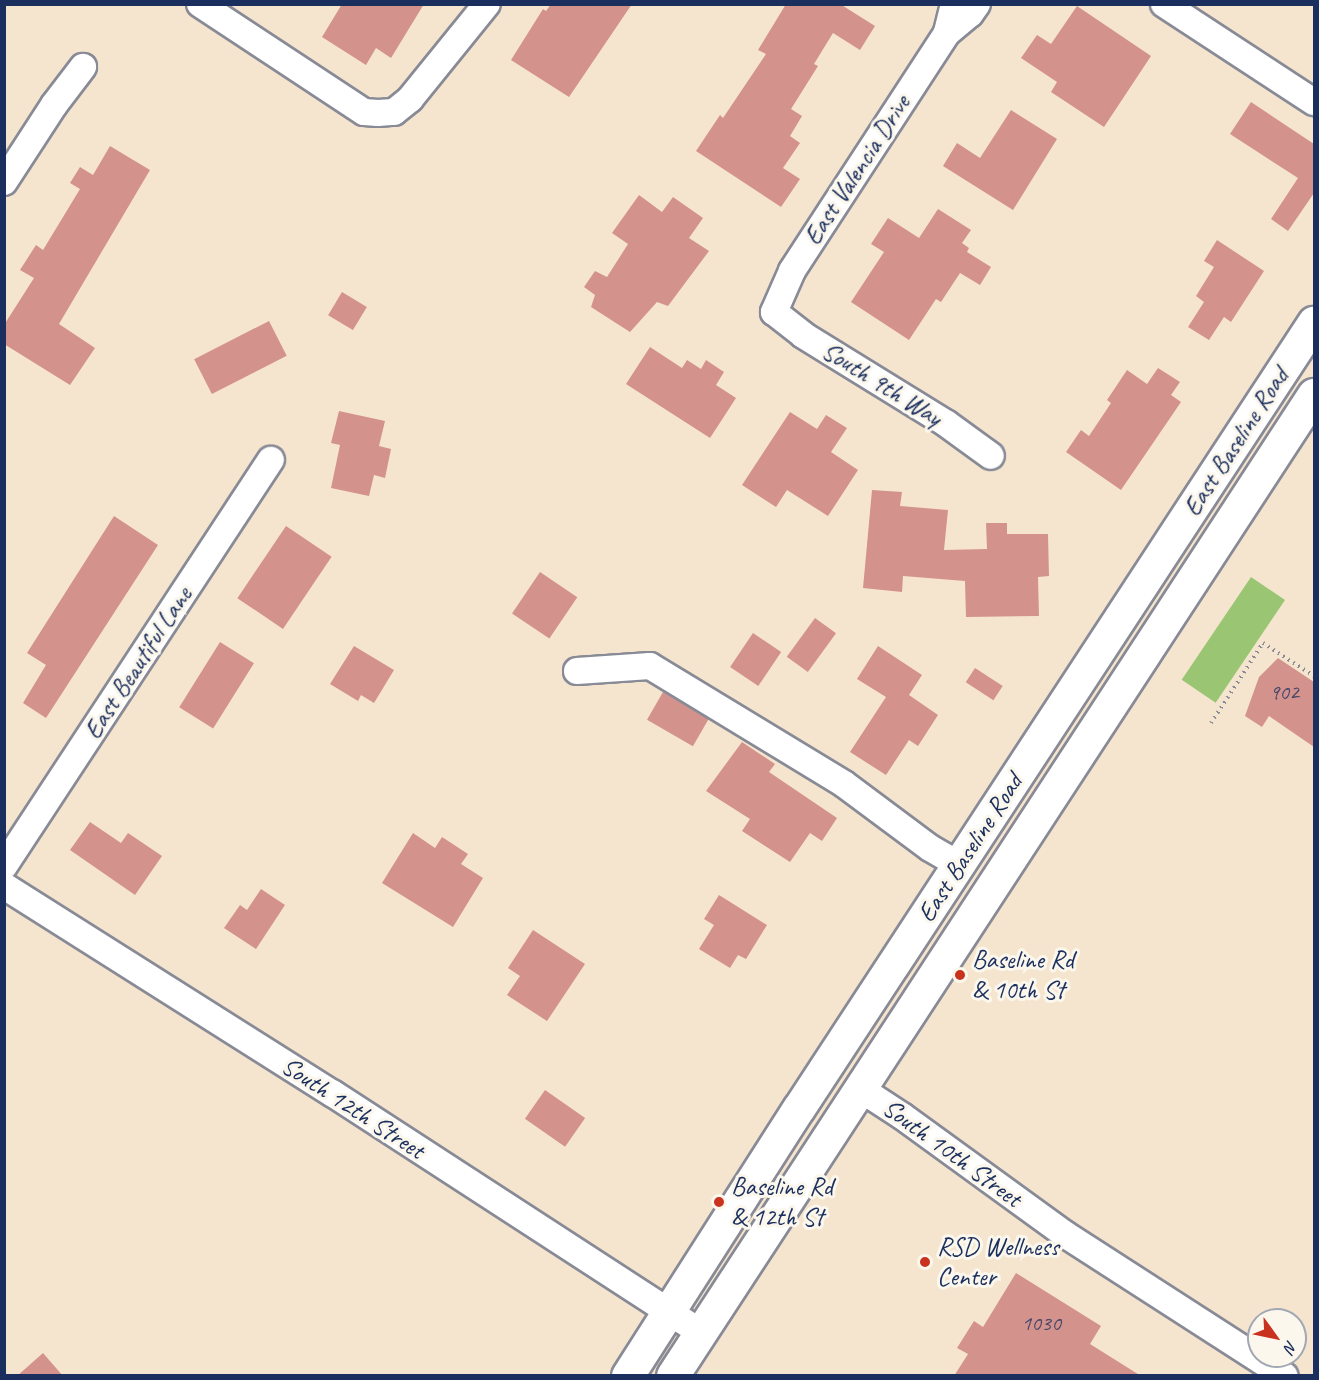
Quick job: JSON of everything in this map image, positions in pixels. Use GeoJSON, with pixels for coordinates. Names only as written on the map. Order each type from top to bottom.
{"type":"FeatureCollection","features":[{"type":"Feature","properties":{"kind":"main road","name":"East Baseline Road"},"geometry":{"type":"LineString","coordinates":[[628,1376],[827,1066],[1314,323]]}},
{"type":"Feature","properties":{"kind":"main road","name":"East Baseline Road"},"geometry":{"type":"LineString","coordinates":[[673,1376],[859,1088],[1314,395]]}},
{"type":"Feature","properties":{"kind":"main road"},"geometry":{"type":"LineString","coordinates":[[1099,652],[1131,674]]}},
{"type":"Feature","properties":{"kind":"main road"},"geometry":{"type":"LineString","coordinates":[[827,1066],[859,1088]]}},
{"type":"Feature","properties":{"kind":"street"},"geometry":{"type":"LineString","coordinates":[[200,4],[364,111],[394,112],[410,99],[487,4]]}},
{"type":"Feature","properties":{"kind":"street","name":"East Valencia Drive"},"geometry":{"type":"LineString","coordinates":[[774,312],[792,271],[946,33],[954,4]]}},
{"type":"Feature","properties":{"kind":"street","name":"East Valencia Drive"},"geometry":{"type":"LineString","coordinates":[[946,33],[970,14],[976,4]]}},
{"type":"Feature","properties":{"kind":"street"},"geometry":{"type":"LineString","coordinates":[[1164,4],[1314,102]]}},
{"type":"Feature","properties":{"kind":"street"},"geometry":{"type":"LineString","coordinates":[[4,182],[54,105],[83,67]]}},
{"type":"Feature","properties":{"kind":"street","name":"South 9th Way"},"geometry":{"type":"LineString","coordinates":[[774,312],[803,335],[947,424],[991,456]]}},
{"type":"Feature","properties":{"kind":"street","name":"East Beautiful Lane"},"geometry":{"type":"LineString","coordinates":[[4,866],[271,460]]}},
{"type":"Feature","properties":{"kind":"street"},"geometry":{"type":"LineString","coordinates":[[577,671],[650,666],[844,784],[930,848],[958,865]]}},
{"type":"Feature","properties":{"kind":"street","name":"South 12th Street"},"geometry":{"type":"LineString","coordinates":[[4,886],[332,1094],[700,1333]]}},
{"type":"Feature","properties":{"kind":"street","name":"South 10th Street"},"geometry":{"type":"LineString","coordinates":[[859,1088],[903,1116],[1066,1235],[1286,1376]]}},
{"type":"Feature","properties":{"kind":"path"},"geometry":{"type":"LineString","coordinates":[[1211,723],[1263,643],[1314,676]]}},
{"type":"Feature","properties":{"kind":"green space"},"geometry":{"type":"Polygon","coordinates":[[[1251,577],[1285,600],[1216,703],[1182,680],[1251,577]]]}},
{"type":"Feature","properties":{"kind":"building"},"geometry":{"type":"Polygon","coordinates":[[[342,4],[424,4],[391,58],[376,48],[366,65],[322,37],[342,4]]]}},
{"type":"Feature","properties":{"kind":"building"},"geometry":{"type":"Polygon","coordinates":[[[551,4],[632,4],[569,97],[511,60],[543,9],[546,11],[551,4]]]}},
{"type":"Feature","properties":{"kind":"building"},"geometry":{"type":"Polygon","coordinates":[[[786,4],[840,4],[875,26],[860,50],[833,33],[814,64],[818,66],[791,109],[802,116],[790,136],[800,143],[783,168],[800,179],[781,207],[696,151],[720,115],[723,118],[766,54],[758,50],[786,4]]]}},
{"type":"Feature","properties":{"kind":"building"},"geometry":{"type":"Polygon","coordinates":[[[1077,6],[1151,56],[1104,127],[1051,92],[1057,82],[1021,58],[1037,35],[1051,44],[1077,6]]]}},
{"type":"Feature","properties":{"kind":"building"},"geometry":{"type":"Polygon","coordinates":[[[1251,102],[1314,144],[1314,193],[1288,231],[1271,219],[1298,178],[1230,134],[1251,102]]]}},
{"type":"Feature","properties":{"kind":"building"},"geometry":{"type":"Polygon","coordinates":[[[1011,110],[1057,139],[1013,210],[943,166],[957,143],[980,158],[1011,110]]]}},
{"type":"Feature","properties":{"kind":"building"},"geometry":{"type":"Polygon","coordinates":[[[110,146],[150,170],[59,324],[95,348],[70,385],[4,344],[4,325],[34,278],[20,270],[36,245],[43,250],[80,189],[70,183],[80,167],[93,175],[110,146]]]}},
{"type":"Feature","properties":{"kind":"building"},"geometry":{"type":"Polygon","coordinates":[[[639,195],[662,212],[673,197],[703,218],[689,238],[709,251],[668,306],[657,302],[630,332],[591,307],[595,295],[584,287],[595,271],[607,277],[628,244],[612,233],[639,195]]]}},
{"type":"Feature","properties":{"kind":"building"},"geometry":{"type":"Polygon","coordinates":[[[938,209],[971,230],[962,243],[969,248],[967,252],[991,267],[980,285],[960,273],[941,302],[936,299],[909,340],[851,302],[884,252],[871,244],[888,218],[919,238],[938,209]]]}},
{"type":"Feature","properties":{"kind":"building"},"geometry":{"type":"Polygon","coordinates":[[[1217,240],[1264,271],[1231,322],[1224,317],[1209,340],[1188,327],[1204,302],[1196,296],[1214,267],[1204,261],[1217,240]]]}},
{"type":"Feature","properties":{"kind":"building"},"geometry":{"type":"Polygon","coordinates":[[[342,292],[367,307],[353,330],[328,315],[342,292]]]}},
{"type":"Feature","properties":{"kind":"building"},"geometry":{"type":"Polygon","coordinates":[[[269,321],[287,356],[212,394],[194,359],[269,321]]]}},
{"type":"Feature","properties":{"kind":"building"},"geometry":{"type":"Polygon","coordinates":[[[650,347],[682,368],[687,360],[701,369],[706,360],[724,372],[716,385],[736,398],[710,438],[626,384],[650,347]]]}},
{"type":"Feature","properties":{"kind":"building"},"geometry":{"type":"Polygon","coordinates":[[[1158,368],[1180,382],[1171,395],[1181,402],[1121,490],[1066,452],[1081,430],[1089,436],[1111,403],[1107,400],[1127,370],[1147,384],[1158,368]]]}},
{"type":"Feature","properties":{"kind":"building"},"geometry":{"type":"Polygon","coordinates":[[[339,411],[385,421],[379,446],[391,449],[385,478],[374,475],[369,496],[331,488],[340,445],[331,443],[339,411]]]}},
{"type":"Feature","properties":{"kind":"building"},"geometry":{"type":"Polygon","coordinates":[[[790,412],[817,429],[826,415],[847,428],[831,452],[858,470],[828,516],[787,490],[776,507],[742,485],[790,412]]]}},
{"type":"Feature","properties":{"kind":"building"},"geometry":{"type":"Polygon","coordinates":[[[872,490],[902,492],[900,506],[948,510],[944,550],[987,549],[986,523],[1007,523],[1007,534],[1048,534],[1049,576],[1038,577],[1039,616],[966,617],[965,581],[903,576],[902,592],[863,588],[872,490]]]}},
{"type":"Feature","properties":{"kind":"building"},"geometry":{"type":"Polygon","coordinates":[[[114,516],[158,545],[46,718],[23,703],[46,665],[27,653],[114,516]]]}},
{"type":"Feature","properties":{"kind":"building"},"geometry":{"type":"Polygon","coordinates":[[[286,526],[332,557],[283,629],[237,598],[286,526]]]}},
{"type":"Feature","properties":{"kind":"building"},"geometry":{"type":"Polygon","coordinates":[[[540,572],[577,597],[549,639],[512,613],[540,572]]]}},
{"type":"Feature","properties":{"kind":"building"},"geometry":{"type":"Polygon","coordinates":[[[815,618],[836,633],[808,672],[787,657],[815,618]]]}},
{"type":"Feature","properties":{"kind":"building"},"geometry":{"type":"Polygon","coordinates":[[[753,633],[781,652],[758,686],[730,667],[753,633]]]}},
{"type":"Feature","properties":{"kind":"building"},"geometry":{"type":"Polygon","coordinates":[[[220,642],[254,663],[213,728],[179,707],[220,642]]]}},
{"type":"Feature","properties":{"kind":"building"},"geometry":{"type":"Polygon","coordinates":[[[354,646],[394,670],[374,703],[361,695],[358,701],[330,684],[354,646]]]}},
{"type":"Feature","properties":{"kind":"building"},"geometry":{"type":"Polygon","coordinates":[[[878,646],[922,675],[909,695],[938,715],[918,746],[909,740],[886,775],[850,752],[886,697],[857,679],[878,646]]]}},
{"type":"Feature","properties":{"kind":"building"},"geometry":{"type":"Polygon","coordinates":[[[1278,658],[1314,682],[1314,747],[1269,716],[1262,727],[1245,716],[1259,677],[1278,658]]]}},
{"type":"Feature","properties":{"kind":"building"},"geometry":{"type":"Polygon","coordinates":[[[975,668],[1003,686],[993,700],[966,682],[975,668]]]}},
{"type":"Feature","properties":{"kind":"building"},"geometry":{"type":"Polygon","coordinates":[[[663,692],[709,718],[693,746],[647,720],[663,692]]]}},
{"type":"Feature","properties":{"kind":"building"},"geometry":{"type":"Polygon","coordinates":[[[742,742],[775,764],[769,772],[837,818],[822,841],[810,833],[790,862],[742,831],[750,819],[706,791],[742,742]]]}},
{"type":"Feature","properties":{"kind":"building"},"geometry":{"type":"Polygon","coordinates":[[[90,822],[121,843],[128,833],[162,856],[135,895],[70,850],[90,822]]]}},
{"type":"Feature","properties":{"kind":"building"},"geometry":{"type":"Polygon","coordinates":[[[413,833],[435,848],[442,837],[468,854],[461,864],[483,878],[453,927],[382,883],[413,833]]]}},
{"type":"Feature","properties":{"kind":"building"},"geometry":{"type":"Polygon","coordinates":[[[261,889],[285,905],[256,949],[224,928],[240,905],[247,910],[261,889]]]}},
{"type":"Feature","properties":{"kind":"building"},"geometry":{"type":"Polygon","coordinates":[[[719,895],[767,925],[746,959],[738,955],[730,968],[699,949],[714,925],[704,919],[719,895]]]}},
{"type":"Feature","properties":{"kind":"building"},"geometry":{"type":"Polygon","coordinates":[[[533,930],[585,964],[547,1021],[507,995],[520,976],[508,968],[533,930]]]}},
{"type":"Feature","properties":{"kind":"building"},"geometry":{"type":"Polygon","coordinates":[[[545,1090],[585,1118],[565,1147],[525,1119],[545,1090]]]}},
{"type":"Feature","properties":{"kind":"building"},"geometry":{"type":"Polygon","coordinates":[[[1016,1273],[1101,1326],[1090,1344],[1141,1376],[954,1376],[968,1354],[957,1348],[974,1321],[983,1327],[1016,1273]]]}},
{"type":"Feature","properties":{"kind":"building"},"geometry":{"type":"Polygon","coordinates":[[[43,1353],[63,1376],[17,1376],[43,1353]]]}},
{"type":"Feature","properties":{"kind":"place","name":"Baseline Rd & 10th St"},"geometry":{"type":"Point","coordinates":[960,975]}},
{"type":"Feature","properties":{"kind":"place","name":"Baseline Rd & 12th St"},"geometry":{"type":"Point","coordinates":[719,1202]}},
{"type":"Feature","properties":{"kind":"place","name":"RSD Wellness Center"},"geometry":{"type":"Point","coordinates":[925,1262]}}]}
